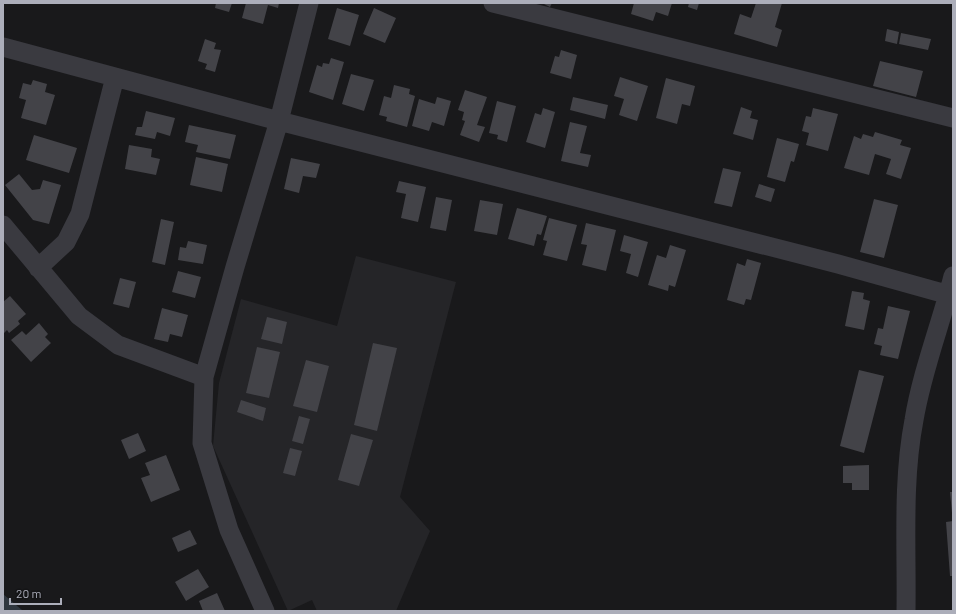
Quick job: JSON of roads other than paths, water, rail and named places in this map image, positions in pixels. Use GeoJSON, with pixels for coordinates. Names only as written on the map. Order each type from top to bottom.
{"type":"FeatureCollection","features":[{"type":"Feature","properties":{"kind":"street"},"geometry":{"type":"LineString","coordinates":[[265,611],[229,530],[202,443],[204,376],[279,121],[309,3]]}},
{"type":"Feature","properties":{"kind":"street"},"geometry":{"type":"LineString","coordinates":[[493,3],[953,118]]}},
{"type":"Feature","properties":{"kind":"street"},"geometry":{"type":"LineString","coordinates":[[3,47],[279,121],[831,262],[951,295]]}},
{"type":"Feature","properties":{"kind":"street"},"geometry":{"type":"LineString","coordinates":[[38,268],[66,242],[80,214],[115,77]]}},
{"type":"Feature","properties":{"kind":"street"},"geometry":{"type":"LineString","coordinates":[[3,225],[79,316],[118,346],[204,376]]}},
{"type":"Feature","properties":{"kind":"street"},"geometry":{"type":"LineString","coordinates":[[906,611],[908,456],[922,382],[951,295],[953,276]]}}]}
